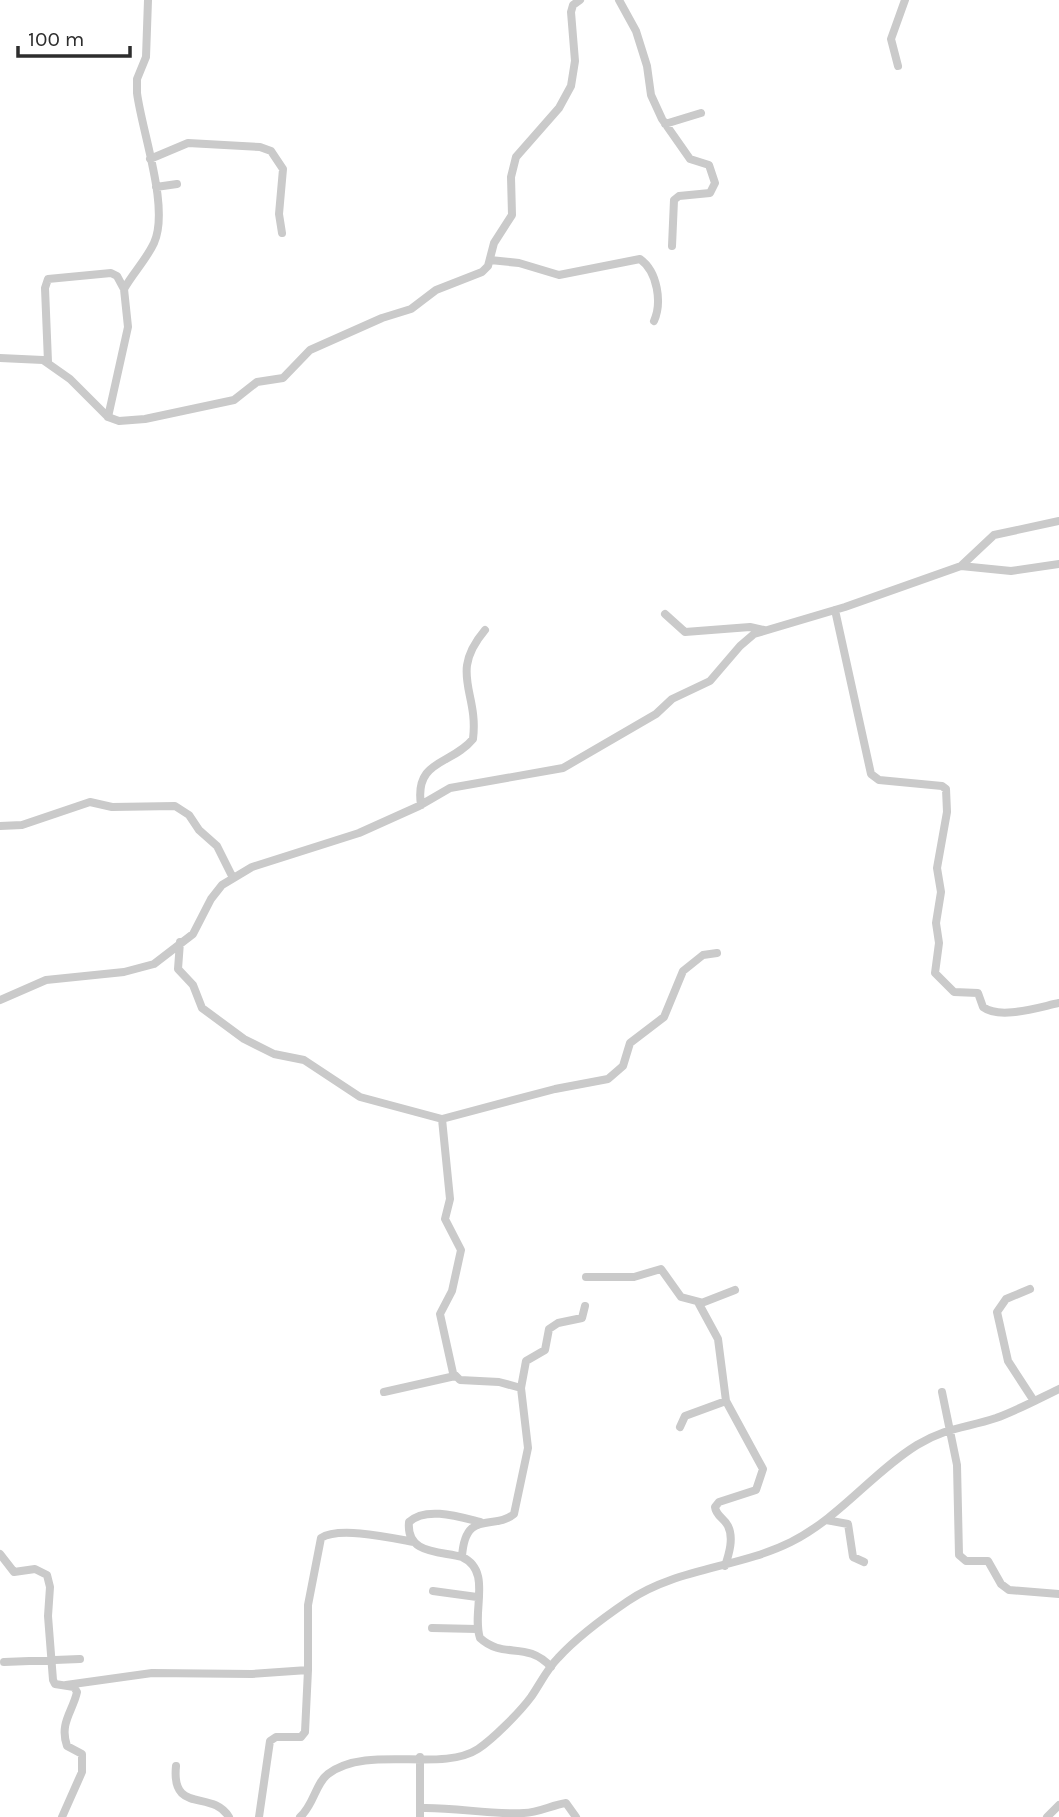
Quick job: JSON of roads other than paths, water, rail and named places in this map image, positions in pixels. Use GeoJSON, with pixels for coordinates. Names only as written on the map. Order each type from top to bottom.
{"type":"FeatureCollection","features":[{"type":"Feature","properties":{"kind":"street"},"geometry":{"type":"LineString","coordinates":[[124,289],[157,234],[156,187],[137,93],[137,79],[146,57],[148,0]]}},
{"type":"Feature","properties":{"kind":"street"},"geometry":{"type":"LineString","coordinates":[[0,358],[48,362],[71,379],[108,417],[119,421],[145,419],[234,400],[257,382],[283,378],[310,350],[382,318],[411,309],[436,290],[482,272],[490,260],[494,243],[512,215],[511,177],[516,157],[559,108],[571,86],[575,61],[571,12],[573,5],[580,0]]}},
{"type":"Feature","properties":{"kind":"street"},"geometry":{"type":"LineString","coordinates":[[619,0],[636,31],[647,66],[651,95],[665,124],[690,159],[709,166],[715,183],[710,192],[679,196],[674,200],[672,246]]}},
{"type":"Feature","properties":{"kind":"street"},"geometry":{"type":"LineString","coordinates":[[898,66],[891,39],[905,0]]}},
{"type":"Feature","properties":{"kind":"street"},"geometry":{"type":"LineString","coordinates":[[665,124],[701,113]]}},
{"type":"Feature","properties":{"kind":"street"},"geometry":{"type":"LineString","coordinates":[[150,159],[188,143],[260,147],[271,151],[283,169],[279,214],[282,233]]}},
{"type":"Feature","properties":{"kind":"street"},"geometry":{"type":"LineString","coordinates":[[156,187],[177,184]]}},
{"type":"Feature","properties":{"kind":"street"},"geometry":{"type":"LineString","coordinates":[[490,260],[519,263],[559,275],[640,259],[649,268],[658,294],[660,309],[654,321]]}},
{"type":"Feature","properties":{"kind":"street"},"geometry":{"type":"LineString","coordinates":[[48,362],[45,288],[48,279],[109,272],[117,276],[124,289],[128,327],[108,417]]}},
{"type":"Feature","properties":{"kind":"street"},"geometry":{"type":"LineString","coordinates":[[0,1000],[46,980],[144,968],[159,960],[198,928],[211,899],[232,876],[271,860],[359,833],[459,785],[551,771],[572,763],[656,715],[672,699],[710,681],[740,646],[764,630],[835,610],[961,566],[994,535],[1059,521]]}},
{"type":"Feature","properties":{"kind":"street"},"geometry":{"type":"LineString","coordinates":[[961,566],[1012,571],[1059,564]]}},
{"type":"Feature","properties":{"kind":"street"},"geometry":{"type":"LineString","coordinates":[[835,610],[872,774],[876,779],[888,782],[942,786],[946,789],[947,812],[937,863],[941,892],[936,927],[937,978],[954,992],[978,993],[985,1010],[1007,1012],[1059,1003]]}},
{"type":"Feature","properties":{"kind":"street"},"geometry":{"type":"LineString","coordinates":[[665,614],[685,632],[750,627],[764,630]]}},
{"type":"Feature","properties":{"kind":"street"},"geometry":{"type":"LineString","coordinates":[[421,804],[420,784],[428,772],[473,739],[466,665],[470,648],[485,630]]}},
{"type":"Feature","properties":{"kind":"street"},"geometry":{"type":"LineString","coordinates":[[0,826],[32,822],[85,802],[112,807],[175,806],[189,814],[199,830],[217,846],[232,876]]}},
{"type":"Feature","properties":{"kind":"street"},"geometry":{"type":"LineString","coordinates":[[180,942],[176,964],[193,985],[200,1005],[236,1033],[274,1054],[304,1060],[360,1097],[442,1119],[555,1089],[608,1079],[623,1066],[630,1043],[664,1017],[684,971],[703,955],[718,953]]}},
{"type":"Feature","properties":{"kind":"street"},"geometry":{"type":"LineString","coordinates":[[442,1119],[450,1199],[445,1219],[461,1250],[452,1291],[440,1314],[455,1376]]}},
{"type":"Feature","properties":{"kind":"street"},"geometry":{"type":"LineString","coordinates":[[586,1276],[634,1276],[661,1269],[681,1297],[700,1302],[734,1290]]}},
{"type":"Feature","properties":{"kind":"street"},"geometry":{"type":"LineString","coordinates":[[1030,1289],[1006,1299],[996,1312],[1008,1361],[1034,1401]]}},
{"type":"Feature","properties":{"kind":"street"},"geometry":{"type":"LineString","coordinates":[[700,1302],[701,1311],[719,1346],[726,1401],[763,1469],[756,1490],[719,1502],[715,1507],[716,1513],[729,1528],[730,1546],[725,1566]]}},
{"type":"Feature","properties":{"kind":"street"},"geometry":{"type":"LineString","coordinates":[[414,1542],[408,1526],[414,1517],[427,1514],[458,1516],[480,1522],[505,1520],[516,1511],[528,1448],[521,1388],[526,1361],[545,1350],[549,1329],[558,1323],[582,1318],[585,1306]]}},
{"type":"Feature","properties":{"kind":"street"},"geometry":{"type":"LineString","coordinates":[[384,1392],[455,1376],[468,1381],[499,1381],[521,1388]]}},
{"type":"Feature","properties":{"kind":"street"},"geometry":{"type":"LineString","coordinates":[[300,1817],[312,1804],[325,1777],[333,1771],[372,1760],[463,1756],[479,1749],[529,1700],[549,1666],[572,1643],[635,1597],[665,1583],[768,1553],[826,1520],[902,1455],[951,1429],[988,1420],[1059,1389]]}},
{"type":"Feature","properties":{"kind":"street"},"geometry":{"type":"LineString","coordinates":[[943,1392],[957,1465],[960,1555],[966,1561],[988,1561],[1001,1584],[1009,1590],[1059,1594]]}},
{"type":"Feature","properties":{"kind":"street"},"geometry":{"type":"LineString","coordinates":[[680,1426],[685,1416],[726,1401]]}},
{"type":"Feature","properties":{"kind":"street"},"geometry":{"type":"LineString","coordinates":[[826,1520],[849,1526],[853,1557],[864,1562]]}},
{"type":"Feature","properties":{"kind":"street"},"geometry":{"type":"LineString","coordinates":[[462,1557],[465,1542],[480,1522]]}},
{"type":"Feature","properties":{"kind":"street"},"geometry":{"type":"LineString","coordinates":[[259,1817],[270,1741],[276,1737],[304,1735],[308,1605],[321,1538],[334,1534],[373,1535],[414,1542],[424,1550],[462,1557],[473,1563],[478,1572],[477,1629],[480,1638],[496,1648],[538,1654],[549,1666]]}},
{"type":"Feature","properties":{"kind":"street"},"geometry":{"type":"LineString","coordinates":[[0,1554],[14,1572],[39,1570],[49,1579],[54,1683],[74,1687],[78,1695],[66,1718],[65,1743],[70,1749],[82,1754],[84,1762],[79,1782],[62,1817]]}},
{"type":"Feature","properties":{"kind":"street"},"geometry":{"type":"LineString","coordinates":[[432,1591],[477,1597]]}},
{"type":"Feature","properties":{"kind":"street"},"geometry":{"type":"LineString","coordinates":[[432,1628],[477,1629]]}},
{"type":"Feature","properties":{"kind":"street"},"geometry":{"type":"LineString","coordinates":[[4,1662],[80,1659]]}},
{"type":"Feature","properties":{"kind":"street"},"geometry":{"type":"LineString","coordinates":[[66,1685],[152,1673],[252,1674],[308,1670]]}},
{"type":"Feature","properties":{"kind":"street"},"geometry":{"type":"LineString","coordinates":[[420,1758],[421,1813],[463,1808],[486,1814],[526,1813],[566,1803],[576,1817]]}},
{"type":"Feature","properties":{"kind":"street"},"geometry":{"type":"LineString","coordinates":[[176,1766],[175,1784],[182,1795],[224,1810],[229,1817]]}},
{"type":"Feature","properties":{"kind":"street"},"geometry":{"type":"LineString","coordinates":[[1047,1817],[1059,1805]]}}]}
